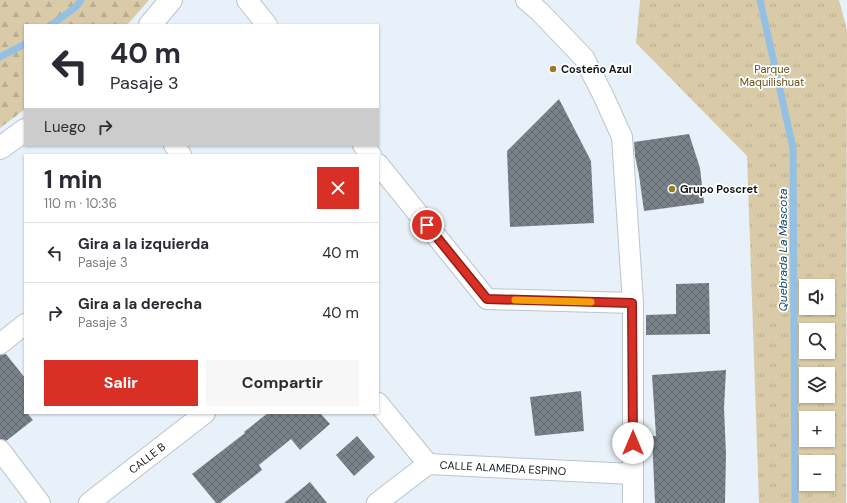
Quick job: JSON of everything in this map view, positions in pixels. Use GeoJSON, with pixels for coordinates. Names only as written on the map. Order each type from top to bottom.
{"type":"FeatureCollection","features":[{"type":"Feature","properties":{"kind":"street"},"geometry":{"type":"LineString","coordinates":[[151,24],[171,0]]}},
{"type":"Feature","properties":{"kind":"street"},"geometry":{"type":"LineString","coordinates":[[247,0],[266,24]]}},
{"type":"Feature","properties":{"kind":"street"},"geometry":{"type":"LineString","coordinates":[[526,0],[540,12],[584,58],[604,95],[622,137],[632,303],[633,503]]}},
{"type":"Feature","properties":{"kind":"street"},"geometry":{"type":"LineString","coordinates":[[0,148],[24,131]]}},
{"type":"Feature","properties":{"kind":"street"},"geometry":{"type":"LineString","coordinates":[[175,146],[181,154]]}},
{"type":"Feature","properties":{"kind":"street"},"geometry":{"type":"LineString","coordinates":[[364,146],[370,154]]}},
{"type":"Feature","properties":{"kind":"street"},"geometry":{"type":"LineString","coordinates":[[379,165],[487,299],[632,303]]}},
{"type":"Feature","properties":{"kind":"street"},"geometry":{"type":"LineString","coordinates":[[0,344],[24,325]]}},
{"type":"Feature","properties":{"kind":"street","name":"CALLE ALAMEDA ESPINO"},"geometry":{"type":"LineString","coordinates":[[379,404],[428,464],[633,474]]}},
{"type":"Feature","properties":{"kind":"street","name":"CALLE B"},"geometry":{"type":"LineString","coordinates":[[89,503],[204,414]]}},
{"type":"Feature","properties":{"kind":"street"},"geometry":{"type":"LineString","coordinates":[[0,450],[40,503]]}},
{"type":"Feature","properties":{"kind":"street"},"geometry":{"type":"LineString","coordinates":[[377,503],[428,464]]}},
{"type":"Feature","properties":{"kind":"green space"},"geometry":{"type":"Polygon","coordinates":[[[0,0],[149,0],[128,24],[24,24],[24,110],[0,128],[0,0]]]}},
{"type":"Feature","properties":{"kind":"green space","name":"Parque Maquilishuat"},"geometry":{"type":"Polygon","coordinates":[[[640,0],[839,0],[847,30],[846,503],[759,503],[747,156],[636,43],[640,0]]]}},
{"type":"Feature","properties":{"kind":"building"},"geometry":{"type":"Polygon","coordinates":[[[559,99],[591,161],[594,223],[510,227],[507,151],[559,99]]]}},
{"type":"Feature","properties":{"kind":"building"},"geometry":{"type":"Polygon","coordinates":[[[689,134],[700,168],[704,203],[644,211],[634,142],[689,134]]]}},
{"type":"Feature","properties":{"kind":"building"},"geometry":{"type":"Polygon","coordinates":[[[709,283],[710,334],[646,335],[646,315],[676,314],[676,284],[709,283]]]}},
{"type":"Feature","properties":{"kind":"building"},"geometry":{"type":"Polygon","coordinates":[[[6,354],[24,377],[24,414],[28,414],[33,420],[6,441],[0,439],[0,355],[6,354]]]}},
{"type":"Feature","properties":{"kind":"building"},"geometry":{"type":"Polygon","coordinates":[[[726,370],[724,408],[726,454],[725,503],[655,503],[652,436],[656,436],[652,375],[726,370]]]}},
{"type":"Feature","properties":{"kind":"building"},"geometry":{"type":"Polygon","coordinates":[[[581,391],[584,431],[535,436],[530,397],[581,391]]]}},
{"type":"Feature","properties":{"kind":"building"},"geometry":{"type":"Polygon","coordinates":[[[267,414],[321,414],[330,424],[300,450],[291,439],[259,465],[262,470],[220,503],[216,503],[192,474],[245,433],[244,432],[267,414]]]}},
{"type":"Feature","properties":{"kind":"building"},"geometry":{"type":"Polygon","coordinates":[[[357,436],[375,457],[354,476],[336,455],[357,436]]]}},
{"type":"Feature","properties":{"kind":"building"},"geometry":{"type":"Polygon","coordinates":[[[310,482],[327,503],[284,503],[310,482]]]}},
{"type":"Feature","properties":{"kind":"waterway"},"geometry":{"type":"LineString","coordinates":[[52,24],[76,7],[81,0]]}},
{"type":"Feature","properties":{"kind":"waterway","name":"Quebrada La Mascota"},"geometry":{"type":"LineString","coordinates":[[760,0],[793,148],[795,503]]}},
{"type":"Feature","properties":{"kind":"waterway"},"geometry":{"type":"LineString","coordinates":[[0,57],[24,45]]}},
{"type":"Feature","properties":{"kind":"slow traffic"},"geometry":{"type":"LineString","coordinates":[[515,300],[591,302]]}},
{"type":"Feature","properties":{"kind":"place","name":"Costeño Azul"},"geometry":{"type":"Point","coordinates":[553,69]}},
{"type":"Feature","properties":{"kind":"place","name":"Grupo Poscret"},"geometry":{"type":"Point","coordinates":[672,189]}},
{"type":"Feature","properties":{"kind":"route"},"geometry":{"type":"LineString","coordinates":[[427,225],[487,299],[632,303],[633,443]]}}]}
